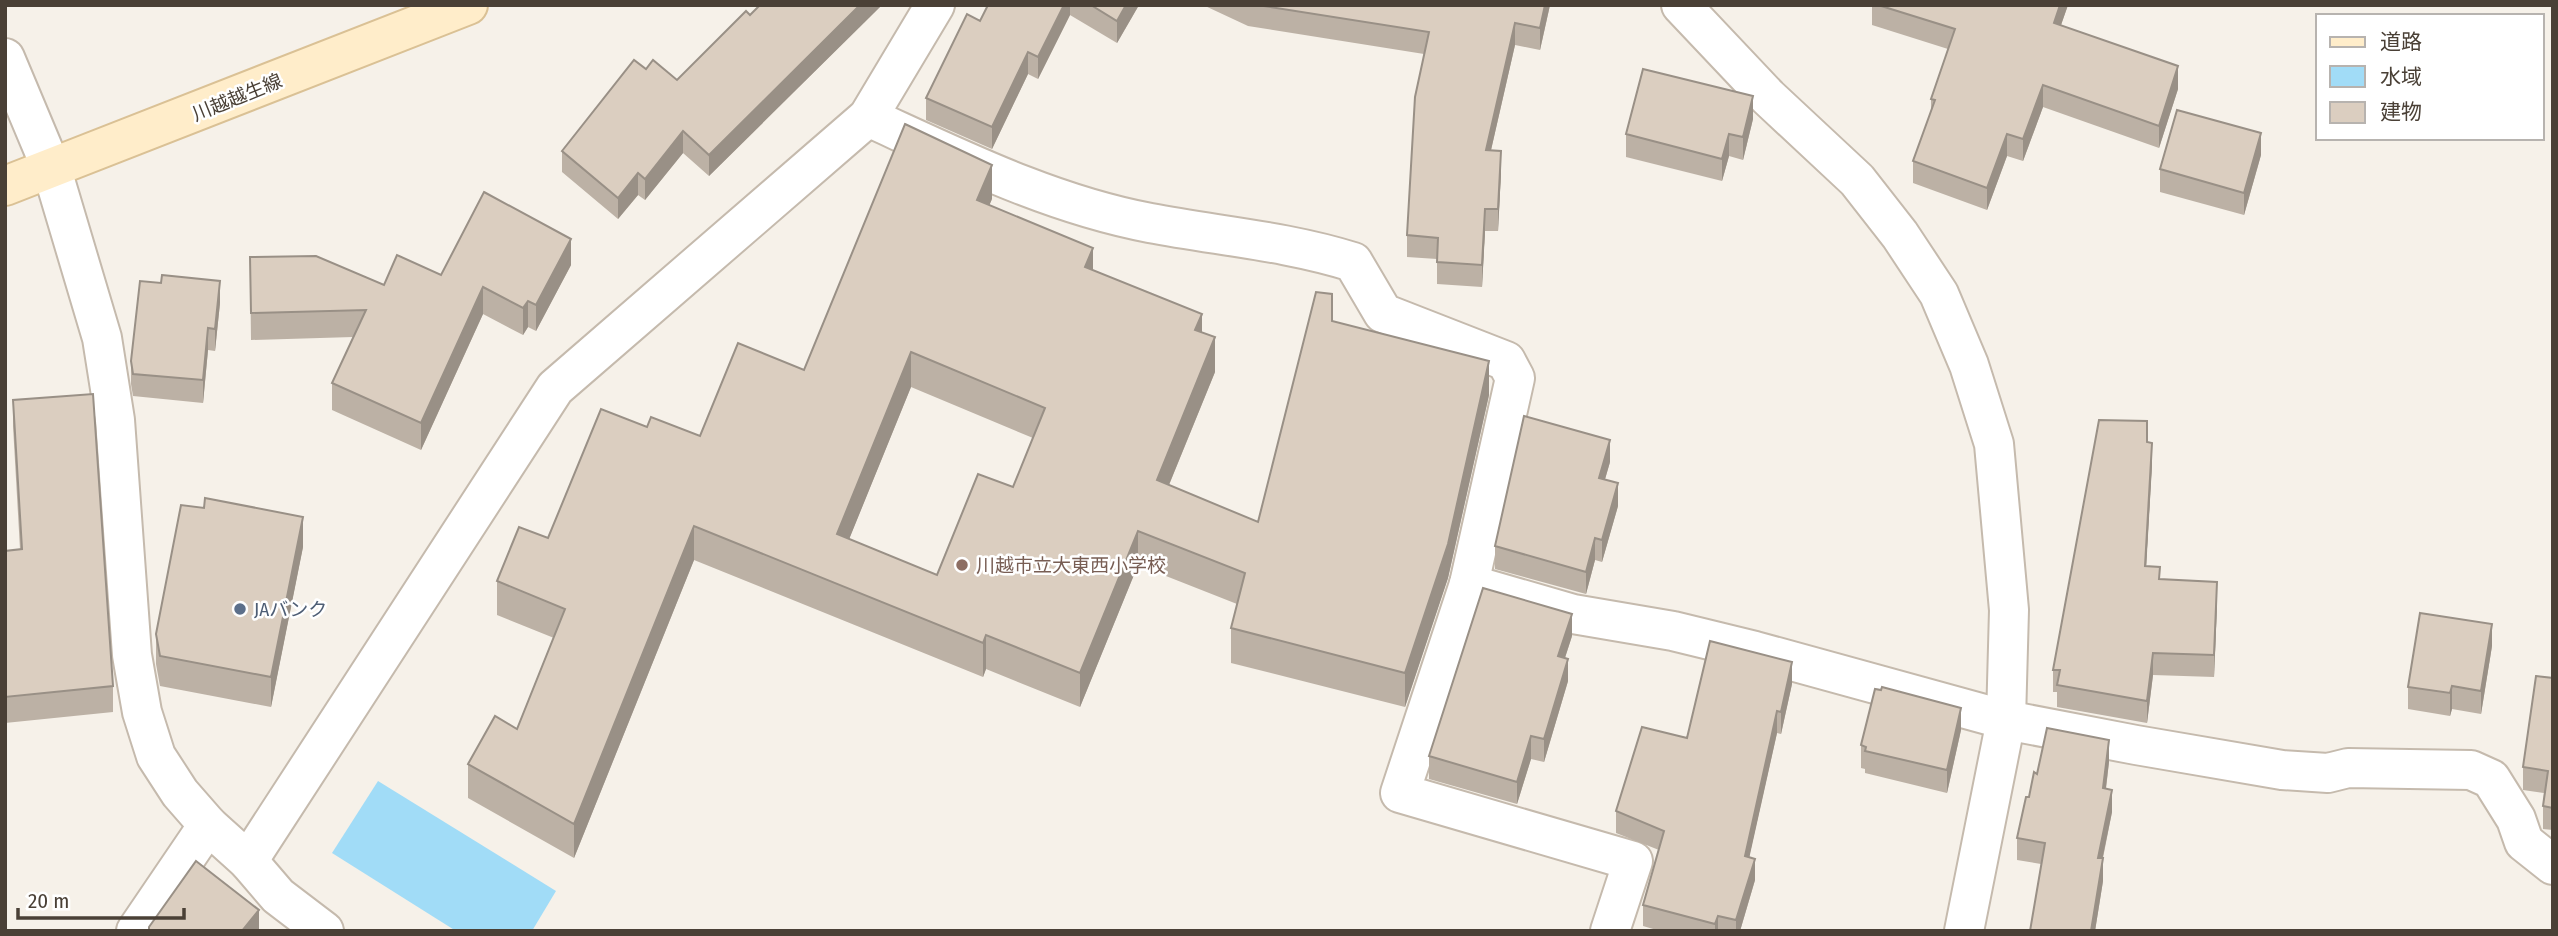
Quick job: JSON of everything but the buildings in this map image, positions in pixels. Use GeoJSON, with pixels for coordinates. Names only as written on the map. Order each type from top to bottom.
{"type":"FeatureCollection","features":[{"type":"Feature","properties":{"kind":"main road","name":"川越越生線"},"geometry":{"type":"LineString","coordinates":[[5,186],[52,170],[468,5]]}},
{"type":"Feature","properties":{"kind":"street"},"geometry":{"type":"LineString","coordinates":[[247,860],[555,388],[868,117],[935,5]]}},
{"type":"Feature","properties":{"kind":"street"},"geometry":{"type":"LineString","coordinates":[[1681,5],[1768,97],[1857,180],[1900,235],[1939,294],[1969,365],[1994,444],[2009,610],[2006,720],[1964,931]]}},
{"type":"Feature","properties":{"kind":"street"},"geometry":{"type":"LineString","coordinates":[[5,58],[52,170],[102,338],[115,419],[132,655],[142,712],[156,756],[180,793],[208,825],[247,860],[278,896],[324,931]]}},
{"type":"Feature","properties":{"kind":"street"},"geometry":{"type":"LineString","coordinates":[[868,117],[1006,181],[1083,206],[1150,223],[1306,248],[1353,262],[1383,313],[1506,361],[1515,378],[1469,584],[1400,793],[1633,862],[1610,931]]}},
{"type":"Feature","properties":{"kind":"street"},"geometry":{"type":"LineString","coordinates":[[1469,584],[1573,614],[1673,631],[1755,651],[2006,720],[2281,770],[2328,773],[2348,768],[2470,770],[2491,779],[2516,819],[2524,842],[2553,865]]}},
{"type":"Feature","properties":{"kind":"street"},"geometry":{"type":"LineString","coordinates":[[136,931],[208,825]]}},
{"type":"Feature","properties":{"kind":"water"},"geometry":{"type":"Polygon","coordinates":[[[378,781],[556,891],[532,931],[456,931],[332,853],[378,781]]]}},
{"type":"Feature","properties":{"kind":"place","name":"川越市立大東西小学校"},"geometry":{"type":"Point","coordinates":[962,565]}},
{"type":"Feature","properties":{"kind":"place","name":"JAバンク"},"geometry":{"type":"Point","coordinates":[240,609]}}]}
